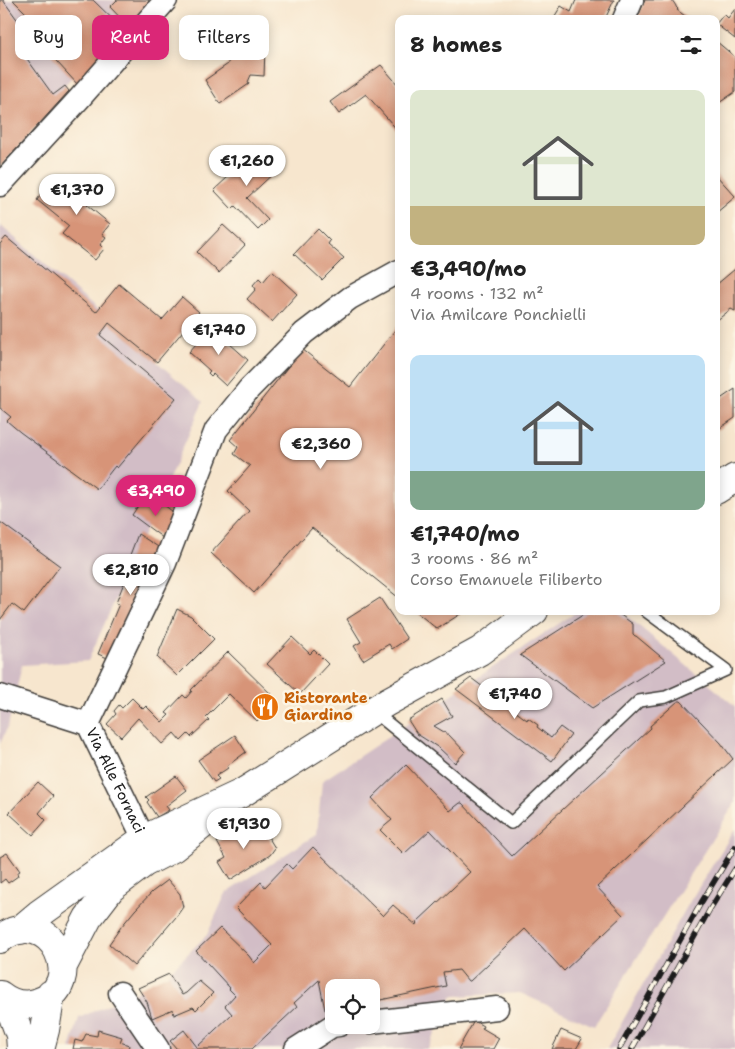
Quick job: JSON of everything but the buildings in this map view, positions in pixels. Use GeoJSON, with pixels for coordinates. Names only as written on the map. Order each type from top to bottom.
{"type":"FeatureCollection","features":[{"type":"Feature","properties":{"kind":"main road"},"geometry":{"type":"LineString","coordinates":[[720,487],[735,478]]}},
{"type":"Feature","properties":{"kind":"main road"},"geometry":{"type":"LineString","coordinates":[[380,706],[472,636],[512,615]]}},
{"type":"Feature","properties":{"kind":"main road"},"geometry":{"type":"LineString","coordinates":[[10,934],[46,909],[242,793],[380,706],[480,651],[529,615]]}},
{"type":"Feature","properties":{"kind":"main road"},"geometry":{"type":"LineString","coordinates":[[3,998],[14,1003],[30,1004],[38,1003],[51,994],[60,982],[63,966],[88,918],[111,888],[144,851]]}},
{"type":"Feature","properties":{"kind":"main road"},"geometry":{"type":"LineString","coordinates":[[10,934],[28,930],[43,934],[55,944],[63,966]]}},
{"type":"Feature","properties":{"kind":"main road"},"geometry":{"type":"LineString","coordinates":[[40,1049],[46,1030],[51,994]]}},
{"type":"Feature","properties":{"kind":"main road"},"geometry":{"type":"LineString","coordinates":[[3,998],[20,1035],[22,1049]]}},
{"type":"Feature","properties":{"kind":"street"},"geometry":{"type":"LineString","coordinates":[[0,185],[166,0]]}},
{"type":"Feature","properties":{"kind":"street"},"geometry":{"type":"LineString","coordinates":[[626,15],[632,0]]}},
{"type":"Feature","properties":{"kind":"street"},"geometry":{"type":"LineString","coordinates":[[88,724],[165,563],[216,430],[249,389],[304,333],[350,298],[395,273]]}},
{"type":"Feature","properties":{"kind":"street","name":"Via Alle Fornaci"},"geometry":{"type":"LineString","coordinates":[[0,696],[88,724],[144,851]]}},
{"type":"Feature","properties":{"kind":"street"},"geometry":{"type":"LineString","coordinates":[[120,993],[158,1049]]}},
{"type":"Feature","properties":{"kind":"street"},"geometry":{"type":"LineString","coordinates":[[380,1021],[497,1008]]}},
{"type":"Feature","properties":{"kind":"street"},"geometry":{"type":"LineString","coordinates":[[296,1049],[325,1030]]}},
{"type":"Feature","properties":{"kind":"lane"},"geometry":{"type":"LineString","coordinates":[[380,706],[511,823],[640,701],[666,697],[726,670],[651,615]]}},
{"type":"Feature","properties":{"kind":"shaded area"},"geometry":{"type":"Polygon","coordinates":[[[0,0],[142,0],[128,15],[92,15],[92,55],[0,156],[0,0]]]}},
{"type":"Feature","properties":{"kind":"shaded area"},"geometry":{"type":"Polygon","coordinates":[[[0,225],[203,402],[88,661],[22,665],[8,726],[0,744],[0,225]]]}},
{"type":"Feature","properties":{"kind":"shaded area"},"geometry":{"type":"Polygon","coordinates":[[[572,615],[626,615],[735,706],[735,803],[594,1026],[520,993],[452,996],[428,1049],[70,1049],[79,1018],[159,982],[207,935],[226,893],[317,834],[322,781],[572,615]]]}},
{"type":"Feature","properties":{"kind":"shaded area"},"geometry":{"type":"Polygon","coordinates":[[[735,829],[735,1049],[607,1049],[689,903],[735,829]]]}},
{"type":"Feature","properties":{"kind":"railway"},"geometry":{"type":"LineString","coordinates":[[619,1049],[701,903],[735,847]]}},
{"type":"Feature","properties":{"kind":"railway"},"geometry":{"type":"LineString","coordinates":[[632,1049],[710,909],[735,869]]}},
{"type":"Feature","properties":{"kind":"place","name":"Ristorante Giardino"},"geometry":{"type":"Point","coordinates":[265,707]}}]}
